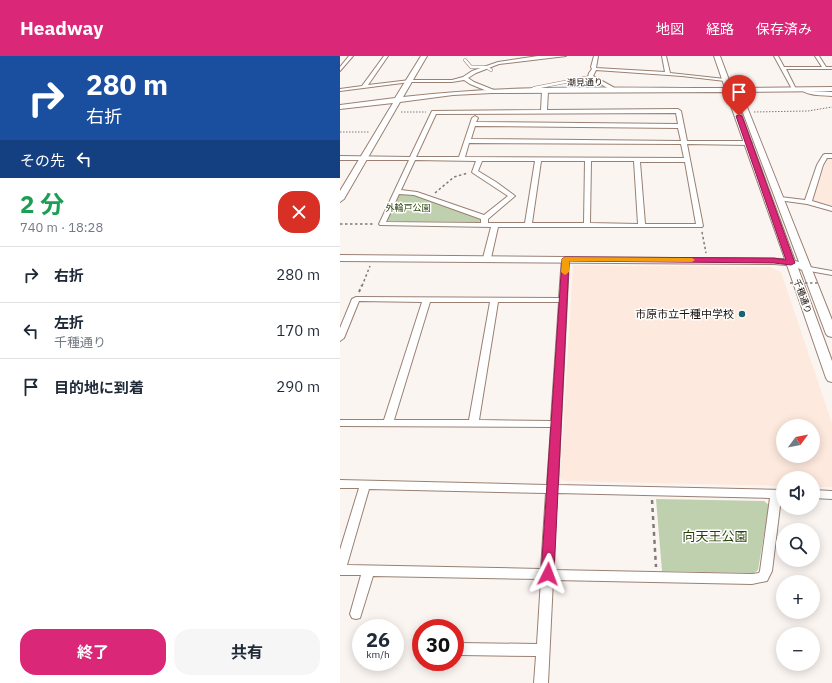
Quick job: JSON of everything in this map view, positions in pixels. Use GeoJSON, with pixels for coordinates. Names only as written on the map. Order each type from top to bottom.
{"type":"FeatureCollection","features":[{"type":"Feature","properties":{"kind":"street"},"geometry":{"type":"LineString","coordinates":[[340,70],[351,56]]}},
{"type":"Feature","properties":{"kind":"street"},"geometry":{"type":"LineString","coordinates":[[364,87],[386,56]]}},
{"type":"Feature","properties":{"kind":"street"},"geometry":{"type":"LineString","coordinates":[[340,199],[424,56]]}},
{"type":"Feature","properties":{"kind":"street"},"geometry":{"type":"LineString","coordinates":[[340,90],[410,81],[452,80],[465,78],[504,62],[531,57],[564,56]]}},
{"type":"Feature","properties":{"kind":"street"},"geometry":{"type":"LineString","coordinates":[[595,69],[593,67],[596,56]]}},
{"type":"Feature","properties":{"kind":"street"},"geometry":{"type":"LineString","coordinates":[[664,56],[668,74]]}},
{"type":"Feature","properties":{"kind":"street","name":"千種通り"},"geometry":{"type":"LineString","coordinates":[[717,56],[725,80],[733,90],[746,113],[832,334]]}},
{"type":"Feature","properties":{"kind":"street","name":"千種通り"},"geometry":{"type":"LineString","coordinates":[[725,56],[733,90],[749,143],[832,378]]}},
{"type":"Feature","properties":{"kind":"street"},"geometry":{"type":"LineString","coordinates":[[776,56],[794,90]]}},
{"type":"Feature","properties":{"kind":"street"},"geometry":{"type":"LineString","coordinates":[[817,56],[825,68]]}},
{"type":"Feature","properties":{"kind":"street"},"geometry":{"type":"LineString","coordinates":[[783,68],[832,68]]}},
{"type":"Feature","properties":{"kind":"street"},"geometry":{"type":"LineString","coordinates":[[595,69],[725,80]]}},
{"type":"Feature","properties":{"kind":"street"},"geometry":{"type":"LineString","coordinates":[[595,69],[591,73],[590,77],[613,90]]}},
{"type":"Feature","properties":{"kind":"street"},"geometry":{"type":"LineString","coordinates":[[465,78],[472,84],[492,91]]}},
{"type":"Feature","properties":{"kind":"street"},"geometry":{"type":"LineString","coordinates":[[802,89],[808,92],[832,94]]}},
{"type":"Feature","properties":{"kind":"street","name":"潮見通り"},"geometry":{"type":"LineString","coordinates":[[340,107],[453,93],[492,91],[832,89]]}},
{"type":"Feature","properties":{"kind":"street"},"geometry":{"type":"LineString","coordinates":[[544,112],[545,91]]}},
{"type":"Feature","properties":{"kind":"street"},"geometry":{"type":"LineString","coordinates":[[396,192],[415,192],[430,197],[484,221],[495,225],[700,226],[686,160],[678,111],[434,112],[396,192],[382,224],[484,221],[512,196],[494,182],[475,172],[479,159]]}},
{"type":"Feature","properties":{"kind":"street"},"geometry":{"type":"LineString","coordinates":[[461,159],[477,112]]}},
{"type":"Feature","properties":{"kind":"street"},"geometry":{"type":"LineString","coordinates":[[473,124],[680,126]]}},
{"type":"Feature","properties":{"kind":"street"},"geometry":{"type":"LineString","coordinates":[[467,141],[749,143]]}},
{"type":"Feature","properties":{"kind":"street"},"geometry":{"type":"LineString","coordinates":[[808,202],[820,165],[825,156],[832,156]]}},
{"type":"Feature","properties":{"kind":"street"},"geometry":{"type":"LineString","coordinates":[[340,158],[686,160]]}},
{"type":"Feature","properties":{"kind":"street"},"geometry":{"type":"LineString","coordinates":[[528,225],[538,159]]}},
{"type":"Feature","properties":{"kind":"street"},"geometry":{"type":"LineString","coordinates":[[586,225],[588,160]]}},
{"type":"Feature","properties":{"kind":"street"},"geometry":{"type":"LineString","coordinates":[[637,160],[642,226]]}},
{"type":"Feature","properties":{"kind":"street"},"geometry":{"type":"LineString","coordinates":[[780,199],[808,202],[832,209]]}},
{"type":"Feature","properties":{"kind":"street"},"geometry":{"type":"LineString","coordinates":[[487,258],[495,225]]}},
{"type":"Feature","properties":{"kind":"street"},"geometry":{"type":"LineString","coordinates":[[340,258],[774,261],[791,263],[832,273]]}},
{"type":"Feature","properties":{"kind":"street"},"geometry":{"type":"LineString","coordinates":[[541,683],[565,259]]}},
{"type":"Feature","properties":{"kind":"street"},"geometry":{"type":"LineString","coordinates":[[340,338],[356,299],[563,300]]}},
{"type":"Feature","properties":{"kind":"street"},"geometry":{"type":"LineString","coordinates":[[388,423],[427,299]]}},
{"type":"Feature","properties":{"kind":"street"},"geometry":{"type":"LineString","coordinates":[[473,424],[495,299]]}},
{"type":"Feature","properties":{"kind":"street"},"geometry":{"type":"LineString","coordinates":[[340,423],[556,424]]}},
{"type":"Feature","properties":{"kind":"street"},"geometry":{"type":"LineString","coordinates":[[340,484],[776,494]]}},
{"type":"Feature","properties":{"kind":"street"},"geometry":{"type":"LineString","coordinates":[[365,485],[340,570],[752,579],[763,577],[766,571],[776,515]]}},
{"type":"Feature","properties":{"kind":"street"},"geometry":{"type":"LineString","coordinates":[[820,494],[832,494]]}},
{"type":"Feature","properties":{"kind":"street"},"geometry":{"type":"LineString","coordinates":[[356,614],[369,570]]}},
{"type":"Feature","properties":{"kind":"street"},"geometry":{"type":"LineString","coordinates":[[464,649],[543,650]]}},
{"type":"Feature","properties":{"kind":"lane"},"geometry":{"type":"LineString","coordinates":[[465,60],[471,67],[489,69]]}},
{"type":"Feature","properties":{"kind":"lane"},"geometry":{"type":"LineString","coordinates":[[530,91],[534,88],[590,77]]}},
{"type":"Feature","properties":{"kind":"path"},"geometry":{"type":"LineString","coordinates":[[746,113],[808,111],[832,107]]}},
{"type":"Feature","properties":{"kind":"path"},"geometry":{"type":"LineString","coordinates":[[391,112],[434,112]]}},
{"type":"Feature","properties":{"kind":"path"},"geometry":{"type":"LineString","coordinates":[[340,132],[378,132]]}},
{"type":"Feature","properties":{"kind":"path"},"geometry":{"type":"LineString","coordinates":[[430,197],[454,176],[475,172]]}},
{"type":"Feature","properties":{"kind":"path"},"geometry":{"type":"LineString","coordinates":[[340,224],[382,224]]}},
{"type":"Feature","properties":{"kind":"path"},"geometry":{"type":"LineString","coordinates":[[700,226],[708,260]]}},
{"type":"Feature","properties":{"kind":"path"},"geometry":{"type":"LineString","coordinates":[[356,299],[374,258]]}},
{"type":"Feature","properties":{"kind":"path"},"geometry":{"type":"LineString","coordinates":[[790,283],[820,283]]}},
{"type":"Feature","properties":{"kind":"path"},"geometry":{"type":"LineString","coordinates":[[652,491],[657,576]]}},
{"type":"Feature","properties":{"kind":"shaded area"},"geometry":{"type":"Polygon","coordinates":[[[832,158],[832,207],[813,200],[827,159],[832,158]]]}},
{"type":"Feature","properties":{"kind":"shaded area","name":"市原市立千種中学校"},"geometry":{"type":"Polygon","coordinates":[[[573,265],[770,267],[781,272],[832,423],[832,487],[820,487],[820,471],[776,471],[776,486],[564,481],[560,478],[573,265]]]}},
{"type":"Feature","properties":{"kind":"green space","name":"外輪戸公園"},"geometry":{"type":"Polygon","coordinates":[[[402,193],[414,194],[482,220],[479,222],[387,220],[398,195],[402,193]]]}},
{"type":"Feature","properties":{"kind":"green space","name":"向天王公園"},"geometry":{"type":"Polygon","coordinates":[[[656,499],[764,501],[769,505],[758,570],[754,573],[662,571],[656,499]]]}},
{"type":"Feature","properties":{"kind":"slow traffic"},"geometry":{"type":"LineString","coordinates":[[565,272],[565,259],[692,260]]}},
{"type":"Feature","properties":{"kind":"place","name":"市原市立千種中学校"},"geometry":{"type":"Point","coordinates":[742,314]}},
{"type":"Feature","properties":{"kind":"route"},"geometry":{"type":"LineString","coordinates":[[548,574],[565,259],[774,261],[791,263],[739,116]]}}]}
